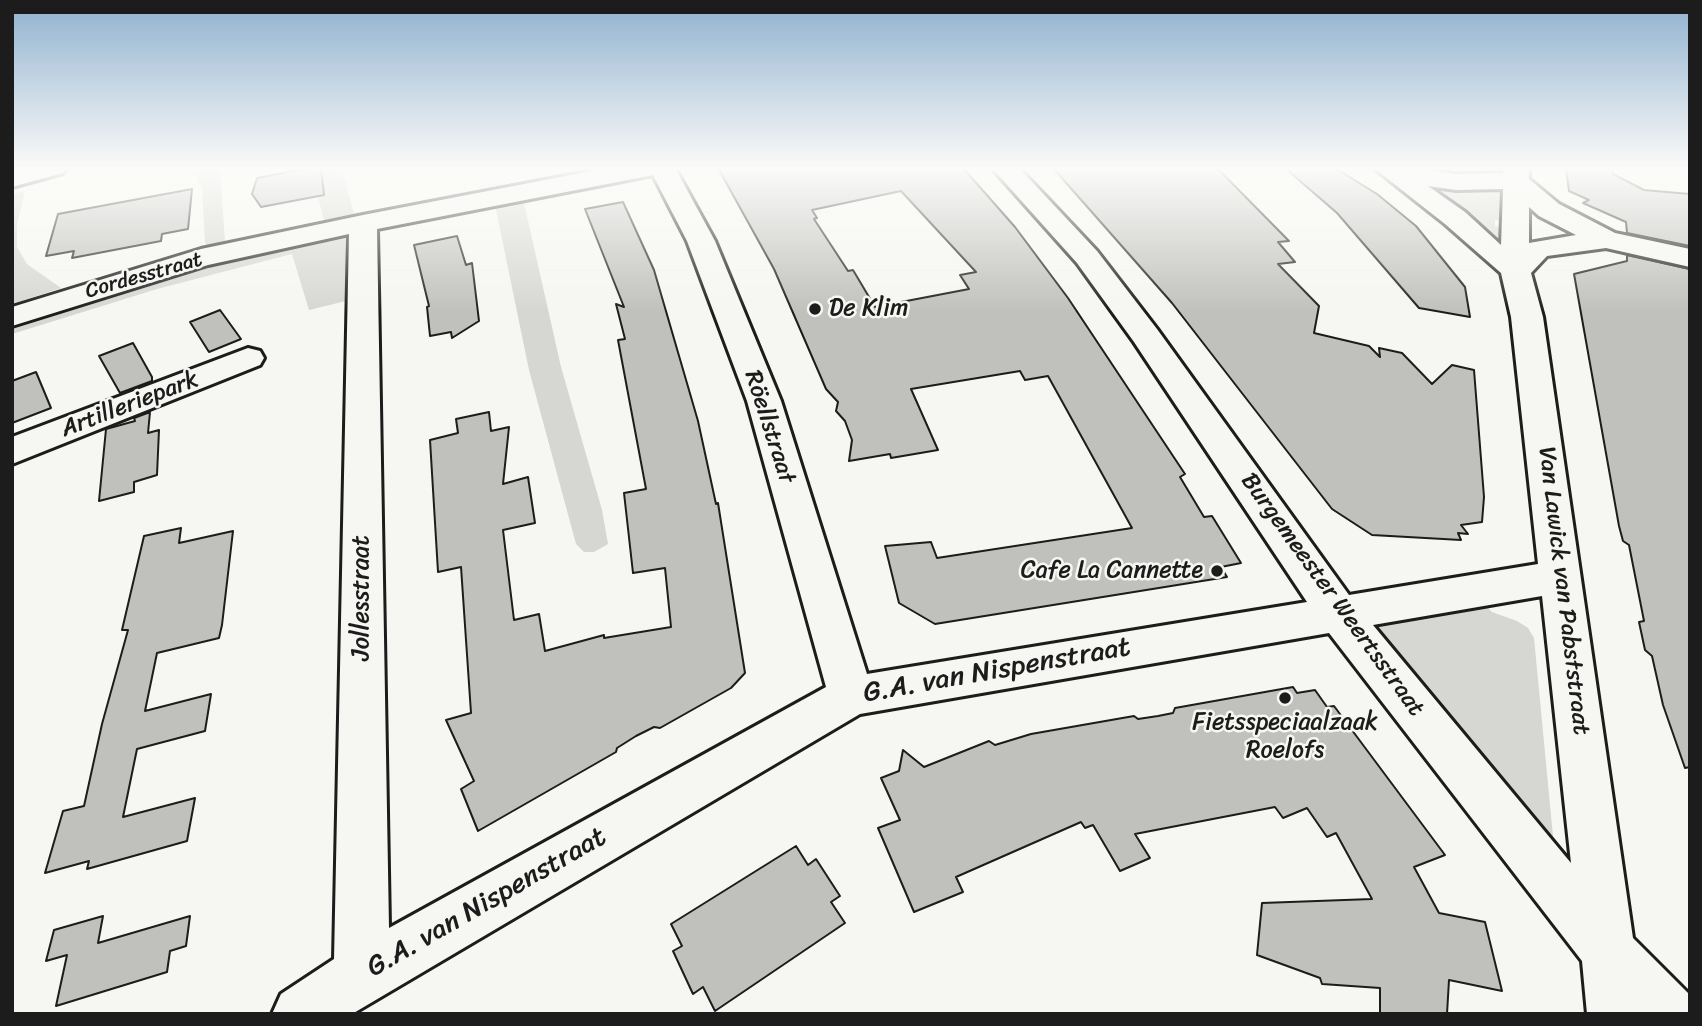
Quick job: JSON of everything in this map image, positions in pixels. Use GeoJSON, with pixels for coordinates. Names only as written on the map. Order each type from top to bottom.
{"type":"FeatureCollection","features":[{"type":"Feature","properties":{"kind":"street","name":"Cordesstraat"},"geometry":{"type":"LineString","coordinates":[[12,317],[201,258],[400,216]]}},
{"type":"Feature","properties":{"kind":"street","name":"Röellstraat"},"geometry":{"type":"LineString","coordinates":[[688,216],[701,241],[764,401],[851,696]]}},
{"type":"Feature","properties":{"kind":"street","name":"Burgemeester Weertsstraat"},"geometry":{"type":"LineString","coordinates":[[1049,216],[1087,257],[1146,336],[1338,613],[1609,952],[1670,1014]]}},
{"type":"Feature","properties":{"kind":"street"},"geometry":{"type":"LineString","coordinates":[[1448,216],[1515,269],[1525,264],[1538,249],[1606,240]]}},
{"type":"Feature","properties":{"kind":"street","name":"Van Lawick van Pabststraat"},"geometry":{"type":"LineString","coordinates":[[1516,216],[1515,269],[1527,317],[1616,1014]]}},
{"type":"Feature","properties":{"kind":"street"},"geometry":{"type":"LineString","coordinates":[[1560,216],[1606,240],[1690,258]]}},
{"type":"Feature","properties":{"kind":"street","name":"Jollesstraat"},"geometry":{"type":"LineString","coordinates":[[362,974],[363,223]]}},
{"type":"Feature","properties":{"kind":"street","name":"Artilleriepark"},"geometry":{"type":"LineString","coordinates":[[12,451],[248,358]]}},
{"type":"Feature","properties":{"kind":"street","name":"G.A. van Nispenstraat"},"geometry":{"type":"LineString","coordinates":[[301,1014],[362,974],[851,696],[1562,576]]}},
{"type":"Feature","properties":{"kind":"shaded area"},"geometry":{"type":"Polygon","coordinates":[[[12,216],[19,216],[17,247],[27,264],[61,288],[12,304],[12,216]]]}},
{"type":"Feature","properties":{"kind":"shaded area"},"geometry":{"type":"Polygon","coordinates":[[[204,216],[223,216],[225,242],[207,246],[204,216]]]}},
{"type":"Feature","properties":{"kind":"shaded area"},"geometry":{"type":"Polygon","coordinates":[[[323,216],[345,216],[324,220],[323,216]]]}},
{"type":"Feature","properties":{"kind":"shaded area"},"geometry":{"type":"Polygon","coordinates":[[[497,216],[527,216],[561,367],[602,510],[608,544],[594,552],[584,552],[576,544],[529,370],[497,216]]]}},
{"type":"Feature","properties":{"kind":"shaded area"},"geometry":{"type":"Polygon","coordinates":[[[1462,216],[1500,216],[1500,221],[1495,220],[1495,226],[1500,227],[1500,247],[1462,216]]]}},
{"type":"Feature","properties":{"kind":"shaded area"},"geometry":{"type":"Polygon","coordinates":[[[345,228],[346,301],[309,310],[292,254],[157,289],[12,334],[12,318],[109,286],[345,228]]]}},
{"type":"Feature","properties":{"kind":"shaded area"},"geometry":{"type":"Polygon","coordinates":[[[1487,607],[1492,612],[1528,628],[1534,638],[1553,836],[1550,839],[1370,626],[1383,620],[1487,607]]]}},
{"type":"Feature","properties":{"kind":"building"},"geometry":{"type":"Polygon","coordinates":[[[57,216],[189,216],[188,229],[162,234],[161,241],[72,258],[74,251],[46,256],[57,216]]]}},
{"type":"Feature","properties":{"kind":"building"},"geometry":{"type":"Polygon","coordinates":[[[588,216],[629,216],[654,270],[698,421],[716,504],[718,503],[745,673],[731,688],[660,728],[654,727],[636,736],[617,748],[616,752],[478,831],[461,789],[474,781],[446,720],[471,713],[461,567],[438,572],[430,440],[458,433],[456,419],[489,412],[491,431],[509,427],[503,484],[528,477],[535,523],[503,530],[514,620],[539,614],[545,651],[604,635],[604,638],[671,627],[665,568],[633,573],[624,493],[646,489],[618,340],[625,339],[616,304],[624,307],[588,216]]]}},
{"type":"Feature","properties":{"kind":"building"},"geometry":{"type":"Polygon","coordinates":[[[745,216],[816,216],[817,218],[814,219],[848,271],[853,270],[875,307],[969,289],[960,275],[976,272],[924,216],[1005,216],[1068,298],[1185,474],[1180,477],[1204,517],[1212,516],[1241,563],[1221,567],[1227,577],[935,624],[899,603],[885,546],[931,542],[937,558],[1132,528],[1048,376],[1025,380],[1020,371],[911,389],[938,450],[891,458],[890,454],[849,461],[852,440],[845,421],[836,411],[838,402],[826,389],[774,269],[745,216]]]}},
{"type":"Feature","properties":{"kind":"building"},"geometry":{"type":"Polygon","coordinates":[[[1095,216],[1264,216],[1289,241],[1278,242],[1295,262],[1278,264],[1319,306],[1314,333],[1369,346],[1380,357],[1379,348],[1402,353],[1432,384],[1452,365],[1474,370],[1484,497],[1482,522],[1461,525],[1468,534],[1458,533],[1461,540],[1372,535],[1332,509],[1172,303],[1095,216]]]}},
{"type":"Feature","properties":{"kind":"building"},"geometry":{"type":"Polygon","coordinates":[[[1339,216],[1404,216],[1416,226],[1465,287],[1470,317],[1419,308],[1339,216]]]}},
{"type":"Feature","properties":{"kind":"building"},"geometry":{"type":"Polygon","coordinates":[[[1612,216],[1690,216],[1690,246],[1627,233],[1626,222],[1612,216]]]}},
{"type":"Feature","properties":{"kind":"building"},"geometry":{"type":"Polygon","coordinates":[[[457,236],[466,265],[472,263],[479,321],[452,338],[451,332],[430,336],[429,306],[414,245],[457,236]]]}},
{"type":"Feature","properties":{"kind":"building"},"geometry":{"type":"Polygon","coordinates":[[[1627,255],[1690,269],[1690,767],[1685,768],[1663,705],[1652,656],[1645,650],[1639,622],[1644,621],[1629,545],[1623,541],[1619,526],[1574,274],[1627,261],[1627,255]]]}},
{"type":"Feature","properties":{"kind":"building"},"geometry":{"type":"Polygon","coordinates":[[[220,310],[241,339],[209,352],[190,322],[220,310]]]}},
{"type":"Feature","properties":{"kind":"building"},"geometry":{"type":"Polygon","coordinates":[[[133,343],[152,381],[120,393],[99,356],[133,343]]]}},
{"type":"Feature","properties":{"kind":"building"},"geometry":{"type":"Polygon","coordinates":[[[36,372],[51,408],[12,423],[12,381],[36,372]]]}},
{"type":"Feature","properties":{"kind":"building"},"geometry":{"type":"Polygon","coordinates":[[[150,412],[148,433],[159,430],[157,475],[134,482],[134,492],[99,501],[106,429],[135,421],[134,418],[150,412]]]}},
{"type":"Feature","properties":{"kind":"building"},"geometry":{"type":"Polygon","coordinates":[[[181,528],[179,543],[233,531],[222,625],[219,638],[157,653],[145,711],[211,694],[205,731],[137,749],[123,817],[195,798],[187,841],[87,869],[89,861],[45,873],[63,811],[84,806],[102,724],[128,630],[122,630],[144,536],[181,528]]]}},
{"type":"Feature","properties":{"kind":"building"},"geometry":{"type":"Polygon","coordinates":[[[1293,687],[1297,693],[1315,690],[1327,707],[1334,706],[1445,855],[1414,867],[1439,913],[1485,922],[1502,991],[1449,980],[1447,1014],[1380,1014],[1380,988],[1322,984],[1320,978],[1257,955],[1262,903],[1372,899],[1336,833],[1327,837],[1307,808],[1283,818],[1275,807],[1135,834],[1150,858],[1120,871],[1093,825],[1085,828],[1081,822],[956,877],[963,892],[914,912],[878,828],[900,820],[881,778],[899,771],[903,750],[924,767],[989,741],[995,745],[1031,734],[1134,716],[1138,719],[1158,716],[1173,713],[1175,708],[1293,687]]]}},
{"type":"Feature","properties":{"kind":"building"},"geometry":{"type":"Polygon","coordinates":[[[796,846],[808,865],[816,859],[840,896],[831,902],[845,923],[715,1011],[703,987],[693,994],[673,951],[682,946],[671,924],[796,846]]]}},
{"type":"Feature","properties":{"kind":"building"},"geometry":{"type":"Polygon","coordinates":[[[103,916],[98,943],[190,916],[186,946],[170,951],[167,972],[56,1006],[67,955],[46,961],[54,930],[103,916]]]}},
{"type":"Feature","properties":{"kind":"place","name":"De Klim"},"geometry":{"type":"Point","coordinates":[815,309]}},
{"type":"Feature","properties":{"kind":"place","name":"Cafe La Cannette"},"geometry":{"type":"Point","coordinates":[1217,571]}},
{"type":"Feature","properties":{"kind":"place","name":"Fietsspeciaalzaak Roelofs"},"geometry":{"type":"Point","coordinates":[1285,698]}}]}
